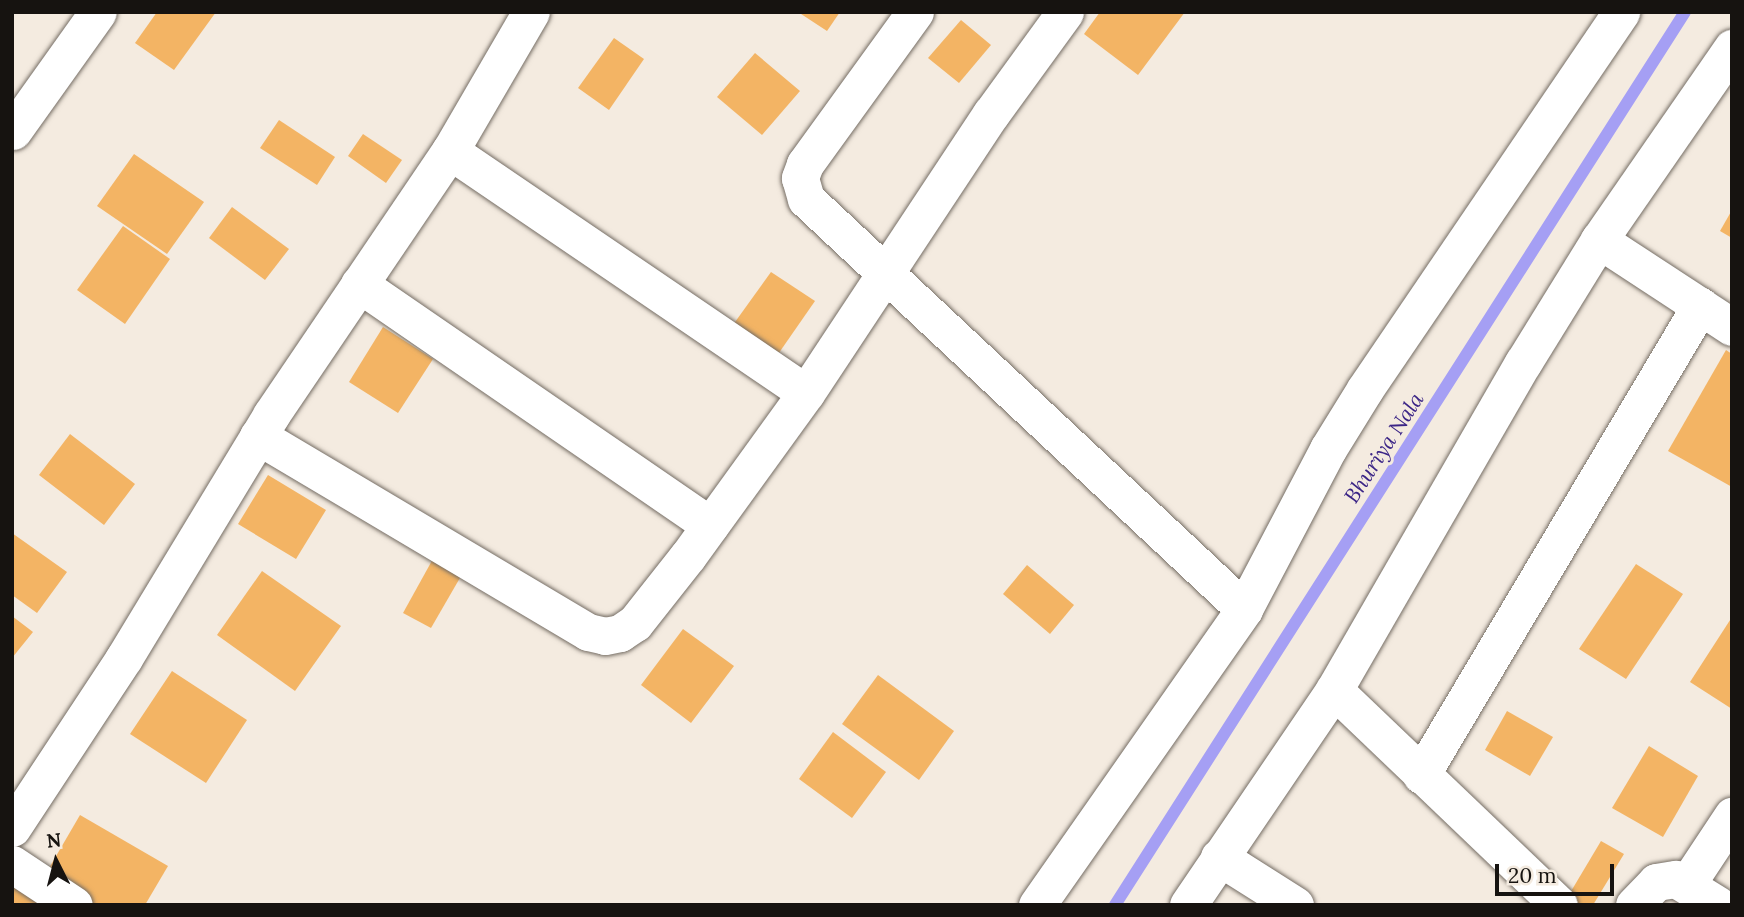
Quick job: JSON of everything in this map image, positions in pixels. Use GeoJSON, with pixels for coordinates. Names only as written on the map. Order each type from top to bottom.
{"type":"FeatureCollection","features":[{"type":"Feature","properties":{"kind":"street"},"geometry":{"type":"LineString","coordinates":[[13,131],[98,12]]}},
{"type":"Feature","properties":{"kind":"street"},"geometry":{"type":"LineString","coordinates":[[12,828],[124,658],[258,436],[450,151],[531,12]]}},
{"type":"Feature","properties":{"kind":"street"},"geometry":{"type":"LineString","coordinates":[[915,12],[804,164],[800,178],[806,198],[1244,609]]}},
{"type":"Feature","properties":{"kind":"street"},"geometry":{"type":"LineString","coordinates":[[258,436],[588,632],[605,636],[620,633],[635,622],[806,393],[991,114],[1065,12]]}},
{"type":"Feature","properties":{"kind":"street"},"geometry":{"type":"LineString","coordinates":[[1037,905],[1244,609],[1328,449],[1365,389],[1621,12]]}},
{"type":"Feature","properties":{"kind":"street"},"geometry":{"type":"LineString","coordinates":[[1188,905],[1334,690],[1523,363],[1599,240],[1732,48]]}},
{"type":"Feature","properties":{"kind":"street"},"geometry":{"type":"LineString","coordinates":[[450,151],[806,393]]}},
{"type":"Feature","properties":{"kind":"street"},"geometry":{"type":"LineString","coordinates":[[1599,240],[1732,327]]}},
{"type":"Feature","properties":{"kind":"street"},"geometry":{"type":"LineString","coordinates":[[359,284],[710,525]]}},
{"type":"Feature","properties":{"kind":"street"},"geometry":{"type":"LineString","coordinates":[[1421,775],[1700,306]]}},
{"type":"Feature","properties":{"kind":"street"},"geometry":{"type":"LineString","coordinates":[[1334,690],[1559,905]]}},
{"type":"Feature","properties":{"kind":"street"},"geometry":{"type":"LineString","coordinates":[[1687,884],[1732,816]]}},
{"type":"Feature","properties":{"kind":"street"},"geometry":{"type":"LineString","coordinates":[[1219,857],[1295,905]]}},
{"type":"Feature","properties":{"kind":"street"},"geometry":{"type":"LineString","coordinates":[[12,864],[74,905]]}},
{"type":"Feature","properties":{"kind":"street"},"geometry":{"type":"LineString","coordinates":[[1634,905],[1656,882],[1676,879],[1718,905]]}},
{"type":"Feature","properties":{"kind":"building"},"geometry":{"type":"Polygon","coordinates":[[[157,12],[216,12],[174,70],[135,43],[157,12]]]}},
{"type":"Feature","properties":{"kind":"building"},"geometry":{"type":"Polygon","coordinates":[[[798,12],[840,12],[827,31],[798,12]]]}},
{"type":"Feature","properties":{"kind":"building"},"geometry":{"type":"Polygon","coordinates":[[[1100,12],[1185,12],[1138,75],[1084,34],[1100,12]]]}},
{"type":"Feature","properties":{"kind":"building"},"geometry":{"type":"Polygon","coordinates":[[[961,20],[991,45],[959,83],[928,58],[961,20]]]}},
{"type":"Feature","properties":{"kind":"building"},"geometry":{"type":"Polygon","coordinates":[[[614,38],[644,59],[609,110],[578,88],[614,38]]]}},
{"type":"Feature","properties":{"kind":"building"},"geometry":{"type":"Polygon","coordinates":[[[755,53],[800,91],[762,135],[717,97],[755,53]]]}},
{"type":"Feature","properties":{"kind":"building"},"geometry":{"type":"Polygon","coordinates":[[[279,120],[335,157],[317,185],[260,148],[279,120]]]}},
{"type":"Feature","properties":{"kind":"building"},"geometry":{"type":"Polygon","coordinates":[[[363,134],[402,160],[386,183],[348,156],[363,134]]]}},
{"type":"Feature","properties":{"kind":"building"},"geometry":{"type":"Polygon","coordinates":[[[134,154],[204,202],[167,254],[97,206],[134,154]]]}},
{"type":"Feature","properties":{"kind":"building"},"geometry":{"type":"Polygon","coordinates":[[[232,207],[289,249],[265,280],[209,238],[232,207]]]}},
{"type":"Feature","properties":{"kind":"building"},"geometry":{"type":"Polygon","coordinates":[[[1732,210],[1732,238],[1720,231],[1732,210]]]}},
{"type":"Feature","properties":{"kind":"building"},"geometry":{"type":"Polygon","coordinates":[[[123,226],[170,259],[125,324],[77,290],[123,226]]]}},
{"type":"Feature","properties":{"kind":"building"},"geometry":{"type":"Polygon","coordinates":[[[771,272],[815,301],[774,360],[730,329],[771,272]]]}},
{"type":"Feature","properties":{"kind":"building"},"geometry":{"type":"Polygon","coordinates":[[[383,327],[433,359],[398,413],[349,382],[383,327]]]}},
{"type":"Feature","properties":{"kind":"building"},"geometry":{"type":"Polygon","coordinates":[[[1726,350],[1732,354],[1732,487],[1668,451],[1726,350]]]}},
{"type":"Feature","properties":{"kind":"building"},"geometry":{"type":"Polygon","coordinates":[[[70,434],[135,484],[104,525],[39,475],[70,434]]]}},
{"type":"Feature","properties":{"kind":"building"},"geometry":{"type":"Polygon","coordinates":[[[268,475],[326,510],[296,559],[238,524],[268,475]]]}},
{"type":"Feature","properties":{"kind":"building"},"geometry":{"type":"Polygon","coordinates":[[[12,533],[67,572],[37,613],[12,595],[12,533]]]}},
{"type":"Feature","properties":{"kind":"building"},"geometry":{"type":"Polygon","coordinates":[[[439,548],[468,564],[431,628],[403,613],[439,548]]]}},
{"type":"Feature","properties":{"kind":"building"},"geometry":{"type":"Polygon","coordinates":[[[1636,564],[1683,594],[1626,679],[1579,649],[1636,564]]]}},
{"type":"Feature","properties":{"kind":"building"},"geometry":{"type":"Polygon","coordinates":[[[1027,565],[1074,605],[1050,634],[1003,594],[1027,565]]]}},
{"type":"Feature","properties":{"kind":"building"},"geometry":{"type":"Polygon","coordinates":[[[262,571],[341,626],[295,691],[217,635],[262,571]]]}},
{"type":"Feature","properties":{"kind":"building"},"geometry":{"type":"Polygon","coordinates":[[[12,616],[33,632],[12,658],[12,616]]]}},
{"type":"Feature","properties":{"kind":"building"},"geometry":{"type":"Polygon","coordinates":[[[1732,617],[1732,709],[1690,682],[1732,617]]]}},
{"type":"Feature","properties":{"kind":"building"},"geometry":{"type":"Polygon","coordinates":[[[683,629],[734,666],[691,723],[641,685],[683,629]]]}},
{"type":"Feature","properties":{"kind":"building"},"geometry":{"type":"Polygon","coordinates":[[[172,671],[247,720],[206,783],[130,734],[172,671]]]}},
{"type":"Feature","properties":{"kind":"building"},"geometry":{"type":"Polygon","coordinates":[[[878,675],[954,731],[919,780],[842,724],[878,675]]]}},
{"type":"Feature","properties":{"kind":"building"},"geometry":{"type":"Polygon","coordinates":[[[1507,711],[1553,737],[1530,776],[1485,750],[1507,711]]]}},
{"type":"Feature","properties":{"kind":"building"},"geometry":{"type":"Polygon","coordinates":[[[833,732],[886,772],[852,818],[799,779],[833,732]]]}},
{"type":"Feature","properties":{"kind":"building"},"geometry":{"type":"Polygon","coordinates":[[[1649,746],[1698,776],[1663,837],[1612,808],[1649,746]]]}},
{"type":"Feature","properties":{"kind":"building"},"geometry":{"type":"Polygon","coordinates":[[[80,815],[168,866],[145,905],[96,905],[45,875],[80,815]]]}},
{"type":"Feature","properties":{"kind":"building"},"geometry":{"type":"Polygon","coordinates":[[[1601,841],[1624,854],[1593,905],[1578,905],[1567,898],[1601,841]]]}},
{"type":"Feature","properties":{"kind":"building"},"geometry":{"type":"Polygon","coordinates":[[[12,886],[40,905],[12,905],[12,886]]]}},
{"type":"Feature","properties":{"kind":"waterway","name":"Bhuriya Nala"},"geometry":{"type":"LineString","coordinates":[[1115,905],[1685,12]]}}]}
